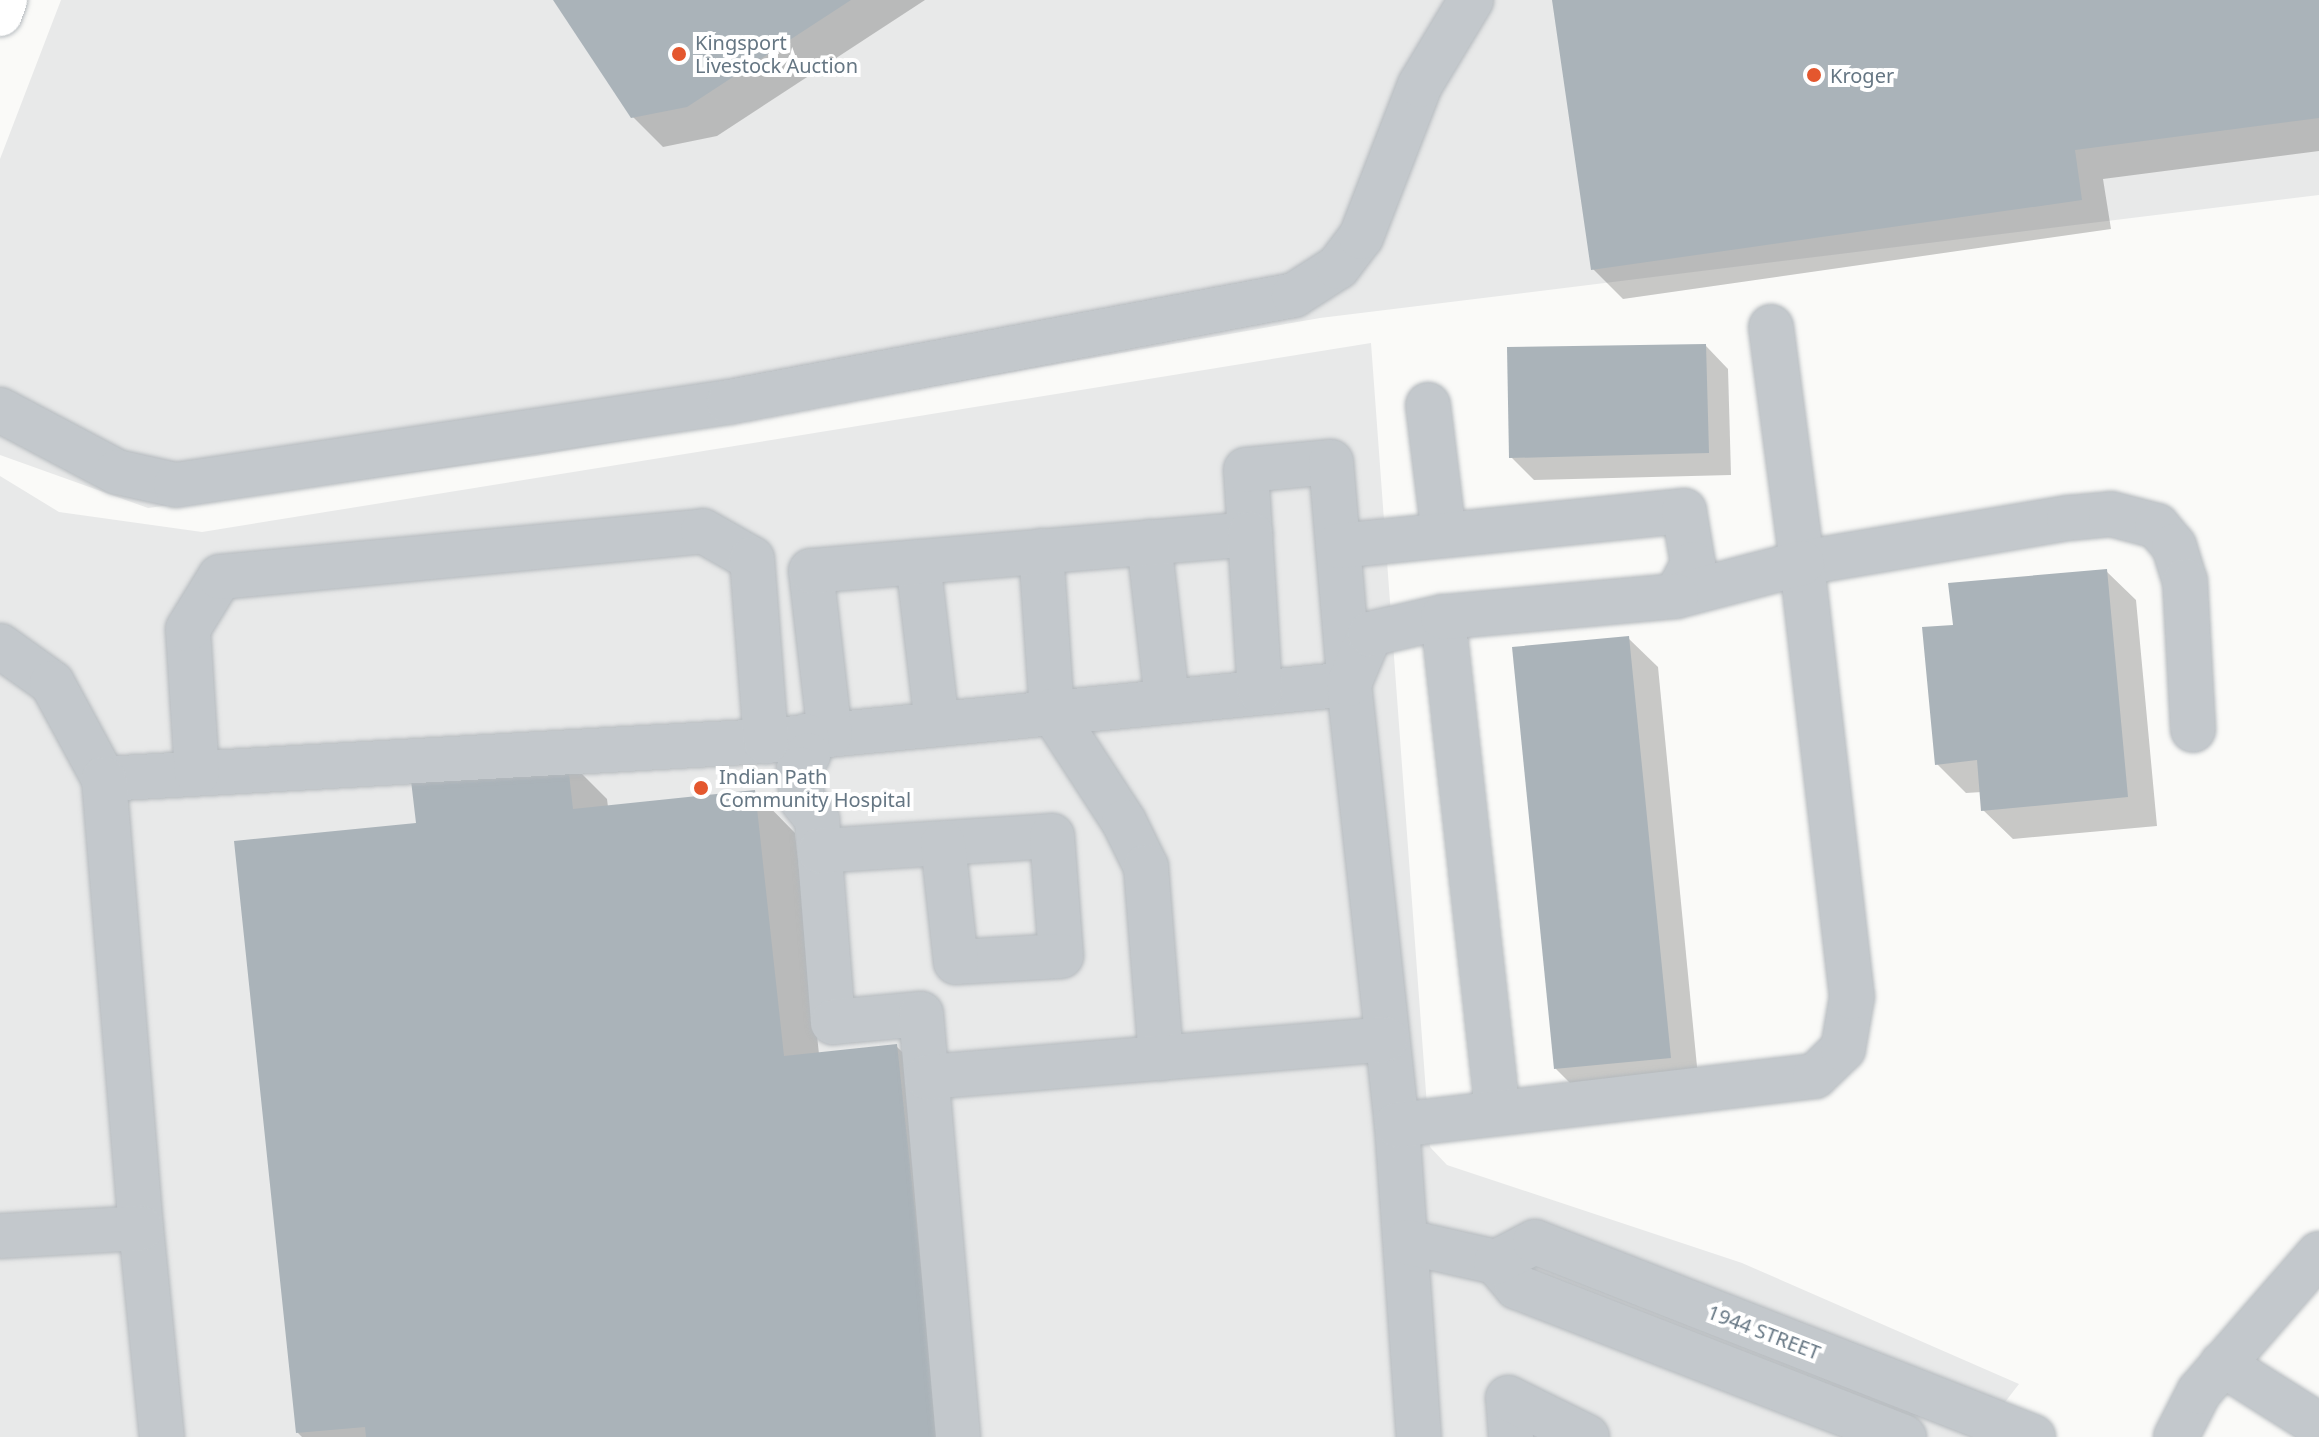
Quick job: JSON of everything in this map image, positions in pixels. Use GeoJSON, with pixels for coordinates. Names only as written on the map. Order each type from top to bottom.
{"type":"FeatureCollection","features":[{"type":"Feature","properties":{"kind":"highway"},"geometry":{"type":"LineString","coordinates":[[0,14],[5,0]]}},
{"type":"Feature","properties":{"kind":"street"},"geometry":{"type":"LineString","coordinates":[[0,410],[117,472],[176,485],[729,402],[1294,295],[1338,267],[1361,237],[1420,85],[1471,0]]}},
{"type":"Feature","properties":{"kind":"street"},"geometry":{"type":"LineString","coordinates":[[1397,1125],[1815,1076],[1843,1049],[1850,1010],[1850,981],[1802,563],[1771,327]]}},
{"type":"Feature","properties":{"kind":"street"},"geometry":{"type":"LineString","coordinates":[[1428,405],[1444,535]]}},
{"type":"Feature","properties":{"kind":"street"},"geometry":{"type":"LineString","coordinates":[[1260,691],[1246,470],[1331,462],[1349,684],[1385,1039],[1397,1125],[1419,1437]]}},
{"type":"Feature","properties":{"kind":"street"},"geometry":{"type":"LineString","coordinates":[[1338,546],[1684,511],[1693,564],[1676,596]]}},
{"type":"Feature","properties":{"kind":"street"},"geometry":{"type":"LineString","coordinates":[[1349,684],[1370,634],[1443,617],[1676,596],[1802,563],[2069,518],[2111,514],[2157,526],[2174,546],[2185,581],[2193,730]]}},
{"type":"Feature","properties":{"kind":"street"},"geometry":{"type":"LineString","coordinates":[[197,773],[188,629],[220,577],[703,531],[752,559],[754,615],[802,742]]}},
{"type":"Feature","properties":{"kind":"street"},"geometry":{"type":"LineString","coordinates":[[958,1437],[921,1014],[833,1022],[819,835],[802,800],[799,769],[815,605],[811,571],[1250,534]]}},
{"type":"Feature","properties":{"kind":"street"},"geometry":{"type":"LineString","coordinates":[[1149,542],[1167,701]]}},
{"type":"Feature","properties":{"kind":"street"},"geometry":{"type":"LineString","coordinates":[[1041,551],[1052,711],[1124,822],[1146,867],[1161,1058]]}},
{"type":"Feature","properties":{"kind":"street"},"geometry":{"type":"LineString","coordinates":[[918,562],[937,724]]}},
{"type":"Feature","properties":{"kind":"street"},"geometry":{"type":"LineString","coordinates":[[754,615],[815,605]]}},
{"type":"Feature","properties":{"kind":"street"},"geometry":{"type":"LineString","coordinates":[[1443,617],[1498,1113]]}},
{"type":"Feature","properties":{"kind":"street"},"geometry":{"type":"LineString","coordinates":[[0,646],[52,683],[104,779],[141,1228],[162,1437]]}},
{"type":"Feature","properties":{"kind":"street"},"geometry":{"type":"LineString","coordinates":[[104,779],[802,742],[1052,711],[1349,684]]}},
{"type":"Feature","properties":{"kind":"street"},"geometry":{"type":"LineString","coordinates":[[819,835],[943,844]]}},
{"type":"Feature","properties":{"kind":"street"},"geometry":{"type":"LineString","coordinates":[[927,1077],[1385,1039]]}},
{"type":"Feature","properties":{"kind":"street"},"geometry":{"type":"LineString","coordinates":[[0,1236],[141,1228]]}},
{"type":"Feature","properties":{"kind":"street"},"geometry":{"type":"LineString","coordinates":[[1407,1242],[1496,1262],[1517,1287],[1904,1437]]}},
{"type":"Feature","properties":{"kind":"street","name":"1944 STREET"},"geometry":{"type":"LineString","coordinates":[[1496,1262],[1535,1242],[2033,1437]]}},
{"type":"Feature","properties":{"kind":"street"},"geometry":{"type":"LineString","coordinates":[[2176,1437],[2199,1392],[2319,1254]]}},
{"type":"Feature","properties":{"kind":"street"},"geometry":{"type":"LineString","coordinates":[[2222,1364],[2319,1425]]}},
{"type":"Feature","properties":{"kind":"street"},"geometry":{"type":"LineString","coordinates":[[1511,1437],[1508,1398],[1587,1437]]}},
{"type":"Feature","properties":{"kind":"shaded area"},"geometry":{"type":"Polygon","coordinates":[[[61,0],[2319,0],[2319,195],[1320,318],[536,456],[148,508],[0,455],[0,159],[61,0]]]}},
{"type":"Feature","properties":{"kind":"shaded area","name":"Indian Path Community Hospital"},"geometry":{"type":"Polygon","coordinates":[[[1371,343],[1430,1147],[1447,1165],[1742,1263],[2019,1384],[1978,1437],[0,1437],[0,476],[59,512],[202,532],[1371,343]]]}},
{"type":"Feature","properties":{"kind":"building","name":"Kingsport Livestock Auction"},"geometry":{"type":"Polygon","coordinates":[[[553,0],[851,0],[687,107],[631,118],[553,0]]]}},
{"type":"Feature","properties":{"kind":"building","name":"Kroger"},"geometry":{"type":"Polygon","coordinates":[[[1552,0],[2319,0],[2319,118],[2075,150],[2082,200],[1591,270],[1552,0]]]}},
{"type":"Feature","properties":{"kind":"building"},"geometry":{"type":"Polygon","coordinates":[[[1706,344],[1709,453],[1509,458],[1507,347],[1706,344]]]}},
{"type":"Feature","properties":{"kind":"building"},"geometry":{"type":"Polygon","coordinates":[[[2107,569],[2128,797],[1981,811],[1977,760],[1935,765],[1922,627],[1953,625],[1948,583],[2107,569]]]}},
{"type":"Feature","properties":{"kind":"building"},"geometry":{"type":"Polygon","coordinates":[[[1629,636],[1671,1058],[1554,1069],[1512,647],[1629,636]]]}},
{"type":"Feature","properties":{"kind":"building"},"geometry":{"type":"Polygon","coordinates":[[[567,756],[573,809],[755,790],[784,1056],[897,1044],[939,1437],[366,1437],[365,1427],[296,1433],[234,841],[416,823],[410,772],[567,756]]]}},
{"type":"Feature","properties":{"kind":"place","name":"Kingsport Livestock Auction"},"geometry":{"type":"Point","coordinates":[679,54]}},
{"type":"Feature","properties":{"kind":"place","name":"Kroger"},"geometry":{"type":"Point","coordinates":[1814,75]}},
{"type":"Feature","properties":{"kind":"place","name":"Indian Path Community Hospital"},"geometry":{"type":"Point","coordinates":[701,788]}}]}
